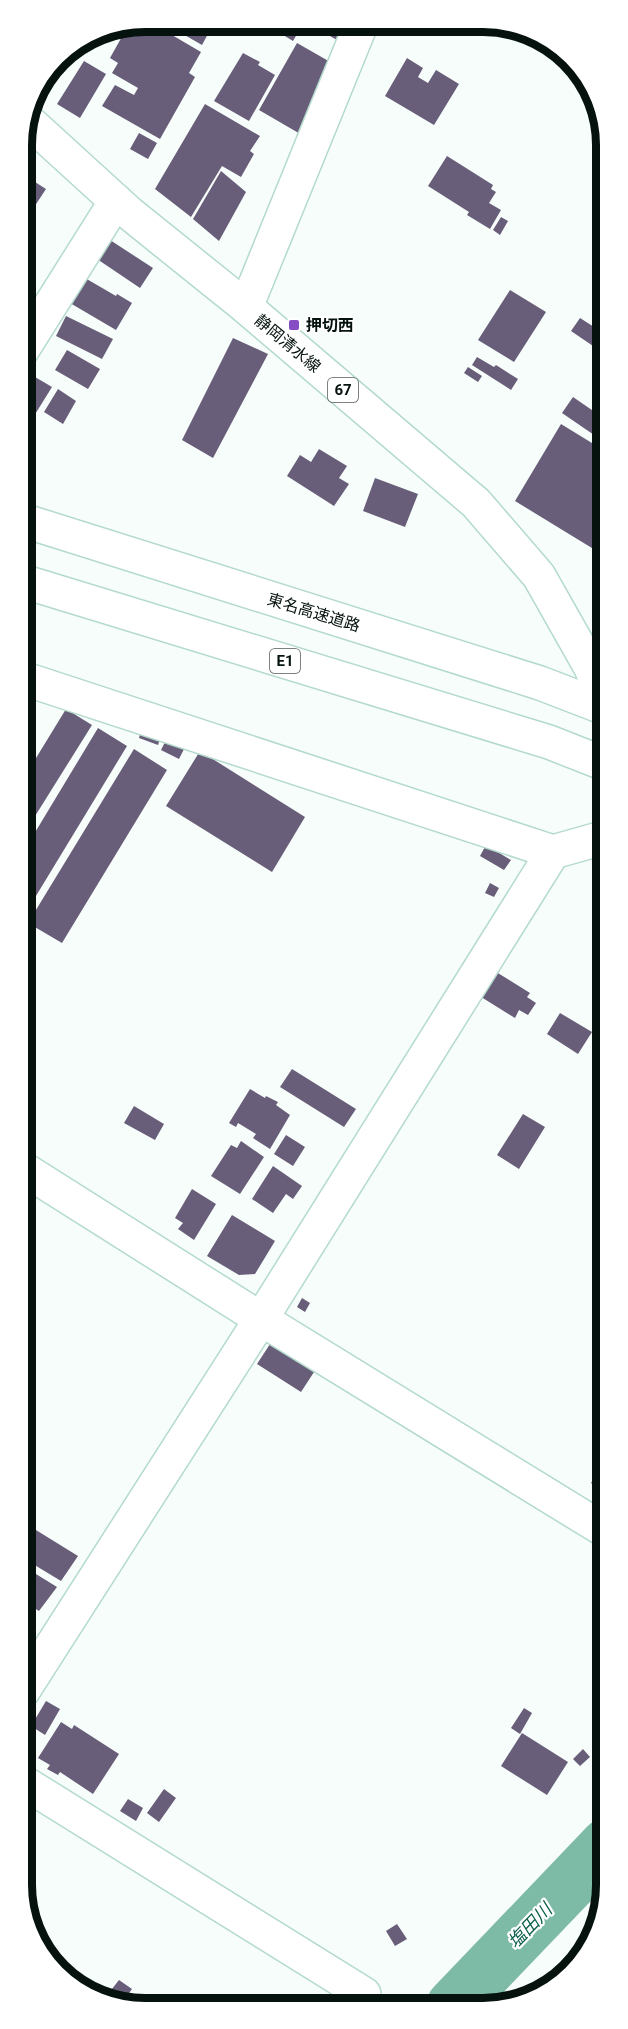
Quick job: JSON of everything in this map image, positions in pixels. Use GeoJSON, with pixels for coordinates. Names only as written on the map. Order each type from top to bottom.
{"type":"FeatureCollection","features":[{"type":"Feature","properties":{"kind":"main road"},"geometry":{"type":"LineString","coordinates":[[246,307],[358,31]]}},
{"type":"Feature","properties":{"kind":"main road","name":"静岡清水線"},"geometry":{"type":"LineString","coordinates":[[33,126],[116,201],[246,307],[476,503],[539,576],[597,664]]}},
{"type":"Feature","properties":{"kind":"main road"},"geometry":{"type":"LineString","coordinates":[[32,334],[116,201]]}},
{"type":"Feature","properties":{"kind":"main road","name":"東名高速道路"},"geometry":{"type":"LineString","coordinates":[[32,523],[540,683],[597,704]]}},
{"type":"Feature","properties":{"kind":"main road","name":"E1"},"geometry":{"type":"LineString","coordinates":[[32,584],[549,742],[597,761]]}},
{"type":"Feature","properties":{"kind":"main road"},"geometry":{"type":"LineString","coordinates":[[32,681],[553,852],[597,840]]}},
{"type":"Feature","properties":{"kind":"main road"},"geometry":{"type":"LineString","coordinates":[[32,1677],[261,1319],[553,852]]}},
{"type":"Feature","properties":{"kind":"main road"},"geometry":{"type":"LineString","coordinates":[[32,1174],[261,1319],[596,1525]]}},
{"type":"Feature","properties":{"kind":"main road"},"geometry":{"type":"LineString","coordinates":[[32,1788],[364,1994]]}},
{"type":"Feature","properties":{"kind":"building"},"geometry":{"type":"Polygon","coordinates":[[[144,31],[165,31],[201,52],[189,73],[195,77],[160,139],[102,106],[115,85],[134,95],[138,88],[112,73],[118,63],[110,58],[124,34],[144,31]]]}},
{"type":"Feature","properties":{"kind":"building"},"geometry":{"type":"Polygon","coordinates":[[[178,31],[210,31],[202,45],[178,31]]]}},
{"type":"Feature","properties":{"kind":"building"},"geometry":{"type":"Polygon","coordinates":[[[277,31],[299,31],[293,41],[277,31]]]}},
{"type":"Feature","properties":{"kind":"building"},"geometry":{"type":"Polygon","coordinates":[[[321,31],[342,31],[337,40],[321,31]]]}},
{"type":"Feature","properties":{"kind":"building"},"geometry":{"type":"Polygon","coordinates":[[[297,43],[332,63],[302,135],[259,110],[297,43]]]}},
{"type":"Feature","properties":{"kind":"building"},"geometry":{"type":"Polygon","coordinates":[[[243,53],[260,62],[258,65],[275,75],[249,121],[214,101],[243,53]]]}},
{"type":"Feature","properties":{"kind":"building"},"geometry":{"type":"Polygon","coordinates":[[[407,58],[423,68],[418,77],[428,83],[436,70],[459,84],[434,125],[385,96],[407,58]]]}},
{"type":"Feature","properties":{"kind":"building"},"geometry":{"type":"Polygon","coordinates":[[[84,61],[106,74],[80,118],[57,104],[84,61]]]}},
{"type":"Feature","properties":{"kind":"building"},"geometry":{"type":"Polygon","coordinates":[[[205,104],[260,136],[250,151],[254,154],[241,177],[222,166],[191,217],[155,189],[205,104]]]}},
{"type":"Feature","properties":{"kind":"building"},"geometry":{"type":"Polygon","coordinates":[[[139,133],[157,143],[148,159],[130,149],[139,133]]]}},
{"type":"Feature","properties":{"kind":"building"},"geometry":{"type":"Polygon","coordinates":[[[447,156],[493,185],[491,189],[496,192],[489,203],[501,210],[490,229],[467,215],[469,212],[428,186],[447,156]]]}},
{"type":"Feature","properties":{"kind":"building"},"geometry":{"type":"Polygon","coordinates":[[[221,171],[246,192],[219,241],[193,219],[221,171]]]}},
{"type":"Feature","properties":{"kind":"building"},"geometry":{"type":"Polygon","coordinates":[[[32,180],[46,189],[32,210],[32,180]]]}},
{"type":"Feature","properties":{"kind":"building"},"geometry":{"type":"Polygon","coordinates":[[[501,217],[508,221],[500,235],[493,230],[501,217]]]}},
{"type":"Feature","properties":{"kind":"building"},"geometry":{"type":"Polygon","coordinates":[[[110,240],[153,268],[140,288],[97,259],[110,240]]]}},
{"type":"Feature","properties":{"kind":"building"},"geometry":{"type":"Polygon","coordinates":[[[85,278],[132,303],[116,330],[70,303],[85,278]]]}},
{"type":"Feature","properties":{"kind":"building"},"geometry":{"type":"Polygon","coordinates":[[[510,290],[546,312],[514,362],[478,340],[510,290]]]}},
{"type":"Feature","properties":{"kind":"building"},"geometry":{"type":"Polygon","coordinates":[[[66,316],[113,339],[102,359],[56,336],[66,316]]]}},
{"type":"Feature","properties":{"kind":"building"},"geometry":{"type":"Polygon","coordinates":[[[580,318],[597,329],[597,347],[596,348],[571,331],[580,318]]]}},
{"type":"Feature","properties":{"kind":"building"},"geometry":{"type":"Polygon","coordinates":[[[233,338],[268,354],[213,458],[182,440],[233,338]]]}},
{"type":"Feature","properties":{"kind":"building"},"geometry":{"type":"Polygon","coordinates":[[[67,350],[100,369],[88,389],[55,370],[67,350]]]}},
{"type":"Feature","properties":{"kind":"building"},"geometry":{"type":"Polygon","coordinates":[[[477,357],[494,367],[496,365],[518,379],[511,390],[472,365],[477,357]]]}},
{"type":"Feature","properties":{"kind":"building"},"geometry":{"type":"Polygon","coordinates":[[[468,367],[482,376],[478,382],[464,373],[468,367]]]}},
{"type":"Feature","properties":{"kind":"building"},"geometry":{"type":"Polygon","coordinates":[[[32,375],[52,387],[34,416],[32,415],[32,375]]]}},
{"type":"Feature","properties":{"kind":"building"},"geometry":{"type":"Polygon","coordinates":[[[58,389],[76,401],[63,424],[44,412],[58,389]]]}},
{"type":"Feature","properties":{"kind":"building"},"geometry":{"type":"Polygon","coordinates":[[[573,397],[597,413],[597,437],[562,413],[573,397]]]}},
{"type":"Feature","properties":{"kind":"building"},"geometry":{"type":"Polygon","coordinates":[[[561,424],[597,446],[597,551],[515,501],[561,424]]]}},
{"type":"Feature","properties":{"kind":"building"},"geometry":{"type":"Polygon","coordinates":[[[319,449],[347,466],[339,478],[349,484],[334,506],[287,476],[300,455],[311,462],[319,449]]]}},
{"type":"Feature","properties":{"kind":"building"},"geometry":{"type":"Polygon","coordinates":[[[375,478],[418,494],[405,527],[363,511],[375,478]]]}},
{"type":"Feature","properties":{"kind":"building"},"geometry":{"type":"Polygon","coordinates":[[[66,709],[92,725],[32,821],[32,765],[66,709]]]}},
{"type":"Feature","properties":{"kind":"building"},"geometry":{"type":"Polygon","coordinates":[[[142,727],[162,734],[158,745],[139,738],[142,727]]]}},
{"type":"Feature","properties":{"kind":"building"},"geometry":{"type":"Polygon","coordinates":[[[98,728],[127,746],[32,903],[32,837],[98,728]]]}},
{"type":"Feature","properties":{"kind":"building"},"geometry":{"type":"Polygon","coordinates":[[[168,736],[186,745],[179,759],[161,750],[168,736]]]}},
{"type":"Feature","properties":{"kind":"building"},"geometry":{"type":"Polygon","coordinates":[[[134,749],[167,770],[62,943],[32,925],[32,916],[134,749]]]}},
{"type":"Feature","properties":{"kind":"building"},"geometry":{"type":"Polygon","coordinates":[[[200,751],[305,817],[272,872],[166,806],[200,751]]]}},
{"type":"Feature","properties":{"kind":"building"},"geometry":{"type":"Polygon","coordinates":[[[486,845],[511,860],[504,870],[480,856],[486,845]]]}},
{"type":"Feature","properties":{"kind":"building"},"geometry":{"type":"Polygon","coordinates":[[[490,883],[499,888],[494,897],[485,893],[490,883]]]}},
{"type":"Feature","properties":{"kind":"building"},"geometry":{"type":"Polygon","coordinates":[[[597,895],[597,905],[592,902],[597,895]]]}},
{"type":"Feature","properties":{"kind":"building"},"geometry":{"type":"Polygon","coordinates":[[[493,970],[530,993],[527,997],[536,1003],[528,1015],[519,1010],[515,1018],[478,995],[493,970]]]}},
{"type":"Feature","properties":{"kind":"building"},"geometry":{"type":"Polygon","coordinates":[[[560,1013],[592,1032],[578,1054],[547,1034],[560,1013]]]}},
{"type":"Feature","properties":{"kind":"building"},"geometry":{"type":"Polygon","coordinates":[[[292,1069],[356,1109],[344,1127],[280,1087],[292,1069]]]}},
{"type":"Feature","properties":{"kind":"building"},"geometry":{"type":"Polygon","coordinates":[[[250,1089],[265,1098],[266,1096],[278,1102],[276,1105],[290,1115],[270,1149],[253,1138],[256,1134],[238,1123],[236,1127],[229,1123],[250,1089]]]}},
{"type":"Feature","properties":{"kind":"building"},"geometry":{"type":"Polygon","coordinates":[[[134,1106],[164,1124],[155,1140],[124,1123],[134,1106]]]}},
{"type":"Feature","properties":{"kind":"building"},"geometry":{"type":"Polygon","coordinates":[[[523,1114],[545,1127],[519,1169],[497,1155],[523,1114]]]}},
{"type":"Feature","properties":{"kind":"building"},"geometry":{"type":"Polygon","coordinates":[[[286,1135],[305,1147],[293,1166],[274,1154],[286,1135]]]}},
{"type":"Feature","properties":{"kind":"building"},"geometry":{"type":"Polygon","coordinates":[[[241,1141],[264,1157],[240,1194],[211,1176],[231,1145],[237,1148],[241,1141]]]}},
{"type":"Feature","properties":{"kind":"building"},"geometry":{"type":"Polygon","coordinates":[[[273,1166],[302,1186],[293,1199],[286,1194],[273,1213],[252,1199],[273,1166]]]}},
{"type":"Feature","properties":{"kind":"building"},"geometry":{"type":"Polygon","coordinates":[[[192,1189],[216,1204],[194,1240],[178,1229],[183,1223],[175,1218],[192,1189]]]}},
{"type":"Feature","properties":{"kind":"building"},"geometry":{"type":"Polygon","coordinates":[[[232,1215],[275,1241],[255,1274],[239,1275],[207,1256],[232,1215]]]}},
{"type":"Feature","properties":{"kind":"building"},"geometry":{"type":"Polygon","coordinates":[[[302,1298],[310,1303],[305,1312],[297,1307],[302,1298]]]}},
{"type":"Feature","properties":{"kind":"building"},"geometry":{"type":"Polygon","coordinates":[[[272,1341],[316,1369],[301,1392],[257,1364],[272,1341]]]}},
{"type":"Feature","properties":{"kind":"building"},"geometry":{"type":"Polygon","coordinates":[[[596,1475],[596,1486],[591,1483],[596,1475]]]}},
{"type":"Feature","properties":{"kind":"building"},"geometry":{"type":"Polygon","coordinates":[[[32,1528],[78,1556],[61,1581],[32,1563],[32,1528]]]}},
{"type":"Feature","properties":{"kind":"building"},"geometry":{"type":"Polygon","coordinates":[[[32,1572],[57,1587],[39,1611],[32,1607],[32,1572]]]}},
{"type":"Feature","properties":{"kind":"building"},"geometry":{"type":"Polygon","coordinates":[[[46,1701],[60,1709],[45,1735],[32,1724],[46,1701]]]}},
{"type":"Feature","properties":{"kind":"building"},"geometry":{"type":"Polygon","coordinates":[[[524,1708],[532,1713],[520,1734],[511,1728],[524,1708]]]}},
{"type":"Feature","properties":{"kind":"building"},"geometry":{"type":"Polygon","coordinates":[[[61,1722],[72,1729],[74,1725],[119,1754],[93,1794],[60,1772],[58,1775],[47,1769],[50,1765],[38,1758],[61,1722]]]}},
{"type":"Feature","properties":{"kind":"building"},"geometry":{"type":"Polygon","coordinates":[[[522,1733],[568,1762],[547,1795],[501,1766],[522,1733]]]}},
{"type":"Feature","properties":{"kind":"building"},"geometry":{"type":"Polygon","coordinates":[[[583,1749],[590,1757],[580,1766],[573,1759],[583,1749]]]}},
{"type":"Feature","properties":{"kind":"building"},"geometry":{"type":"Polygon","coordinates":[[[164,1789],[176,1798],[159,1822],[147,1813],[164,1789]]]}},
{"type":"Feature","properties":{"kind":"building"},"geometry":{"type":"Polygon","coordinates":[[[128,1799],[143,1808],[136,1821],[120,1811],[128,1799]]]}},
{"type":"Feature","properties":{"kind":"building"},"geometry":{"type":"Polygon","coordinates":[[[397,1924],[407,1939],[395,1946],[386,1931],[397,1924]]]}},
{"type":"Feature","properties":{"kind":"building"},"geometry":{"type":"Polygon","coordinates":[[[119,1980],[132,1989],[127,1996],[109,1992],[119,1980]]]}},
{"type":"Feature","properties":{"kind":"waterway","name":"塩田川"},"geometry":{"type":"LineString","coordinates":[[461,1998],[596,1856]]}},
{"type":"Feature","properties":{"kind":"place","name":"押切西"},"geometry":{"type":"Point","coordinates":[294,325]}}]}
